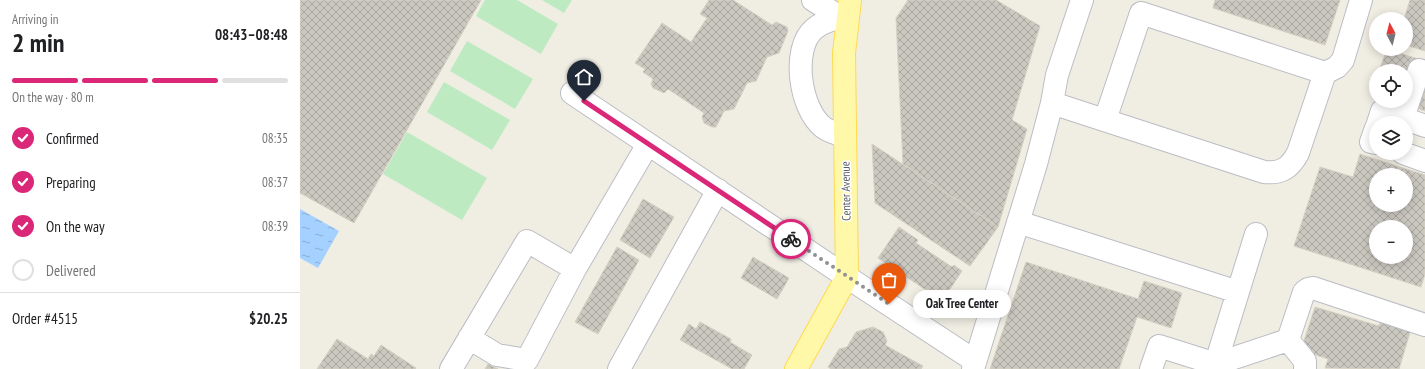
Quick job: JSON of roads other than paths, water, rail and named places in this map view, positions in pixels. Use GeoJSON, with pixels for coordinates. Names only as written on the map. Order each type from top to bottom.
{"type":"FeatureCollection","features":[{"type":"Feature","properties":{"kind":"main road","name":"Center Avenue"},"geometry":{"type":"LineString","coordinates":[[796,369],[847,277],[844,52],[846,11]]}},
{"type":"Feature","properties":{"kind":"street"},"geometry":{"type":"LineString","coordinates":[[813,0],[846,11]]}},
{"type":"Feature","properties":{"kind":"street"},"geometry":{"type":"LineString","coordinates":[[572,93],[847,277],[974,365],[1036,164],[1052,103],[1057,75],[1082,0]]}},
{"type":"Feature","properties":{"kind":"street"},"geometry":{"type":"LineString","coordinates":[[1105,120],[1141,13],[1325,73],[1337,67],[1343,60],[1362,0]]}},
{"type":"Feature","properties":{"kind":"street"},"geometry":{"type":"LineString","coordinates":[[845,137],[823,127],[814,117],[804,93],[801,80],[801,62],[805,41],[814,29],[846,11]]}},
{"type":"Feature","properties":{"kind":"street"},"geometry":{"type":"LineString","coordinates":[[1403,116],[1419,70],[1425,72]]}},
{"type":"Feature","properties":{"kind":"street"},"geometry":{"type":"LineString","coordinates":[[1052,103],[1264,172],[1276,172],[1289,167],[1298,153],[1325,73]]}},
{"type":"Feature","properties":{"kind":"street"},"geometry":{"type":"LineString","coordinates":[[1380,116],[1382,111],[1396,116]]}},
{"type":"Feature","properties":{"kind":"street"},"geometry":{"type":"LineString","coordinates":[[1413,122],[1425,126]]}},
{"type":"Feature","properties":{"kind":"street"},"geometry":{"type":"LineString","coordinates":[[469,338],[497,355],[527,360],[575,269],[648,144]]}},
{"type":"Feature","properties":{"kind":"street"},"geometry":{"type":"LineString","coordinates":[[1413,157],[1425,161]]}},
{"type":"Feature","properties":{"kind":"street"},"geometry":{"type":"LineString","coordinates":[[619,369],[718,190]]}},
{"type":"Feature","properties":{"kind":"street"},"geometry":{"type":"LineString","coordinates":[[1018,222],[1238,292]]}},
{"type":"Feature","properties":{"kind":"street"},"geometry":{"type":"LineString","coordinates":[[1215,367],[1256,234]]}},
{"type":"Feature","properties":{"kind":"street"},"geometry":{"type":"LineString","coordinates":[[450,369],[526,241],[575,269]]}},
{"type":"Feature","properties":{"kind":"street"},"geometry":{"type":"LineString","coordinates":[[1288,340],[1304,292],[1313,288],[1425,325]]}},
{"type":"Feature","properties":{"kind":"street"},"geometry":{"type":"LineString","coordinates":[[1151,369],[1159,346],[1215,367],[1288,340]]}},
{"type":"Feature","properties":{"kind":"street"},"geometry":{"type":"LineString","coordinates":[[1288,340],[1306,364],[1305,369]]}},
{"type":"Feature","properties":{"kind":"water"},"geometry":{"type":"Polygon","coordinates":[[[300,209],[339,231],[318,268],[300,258],[300,209]]]}},
{"type":"Feature","properties":{"kind":"place","name":"Oak Tree Center"},"geometry":{"type":"Point","coordinates":[889,304]}}]}
